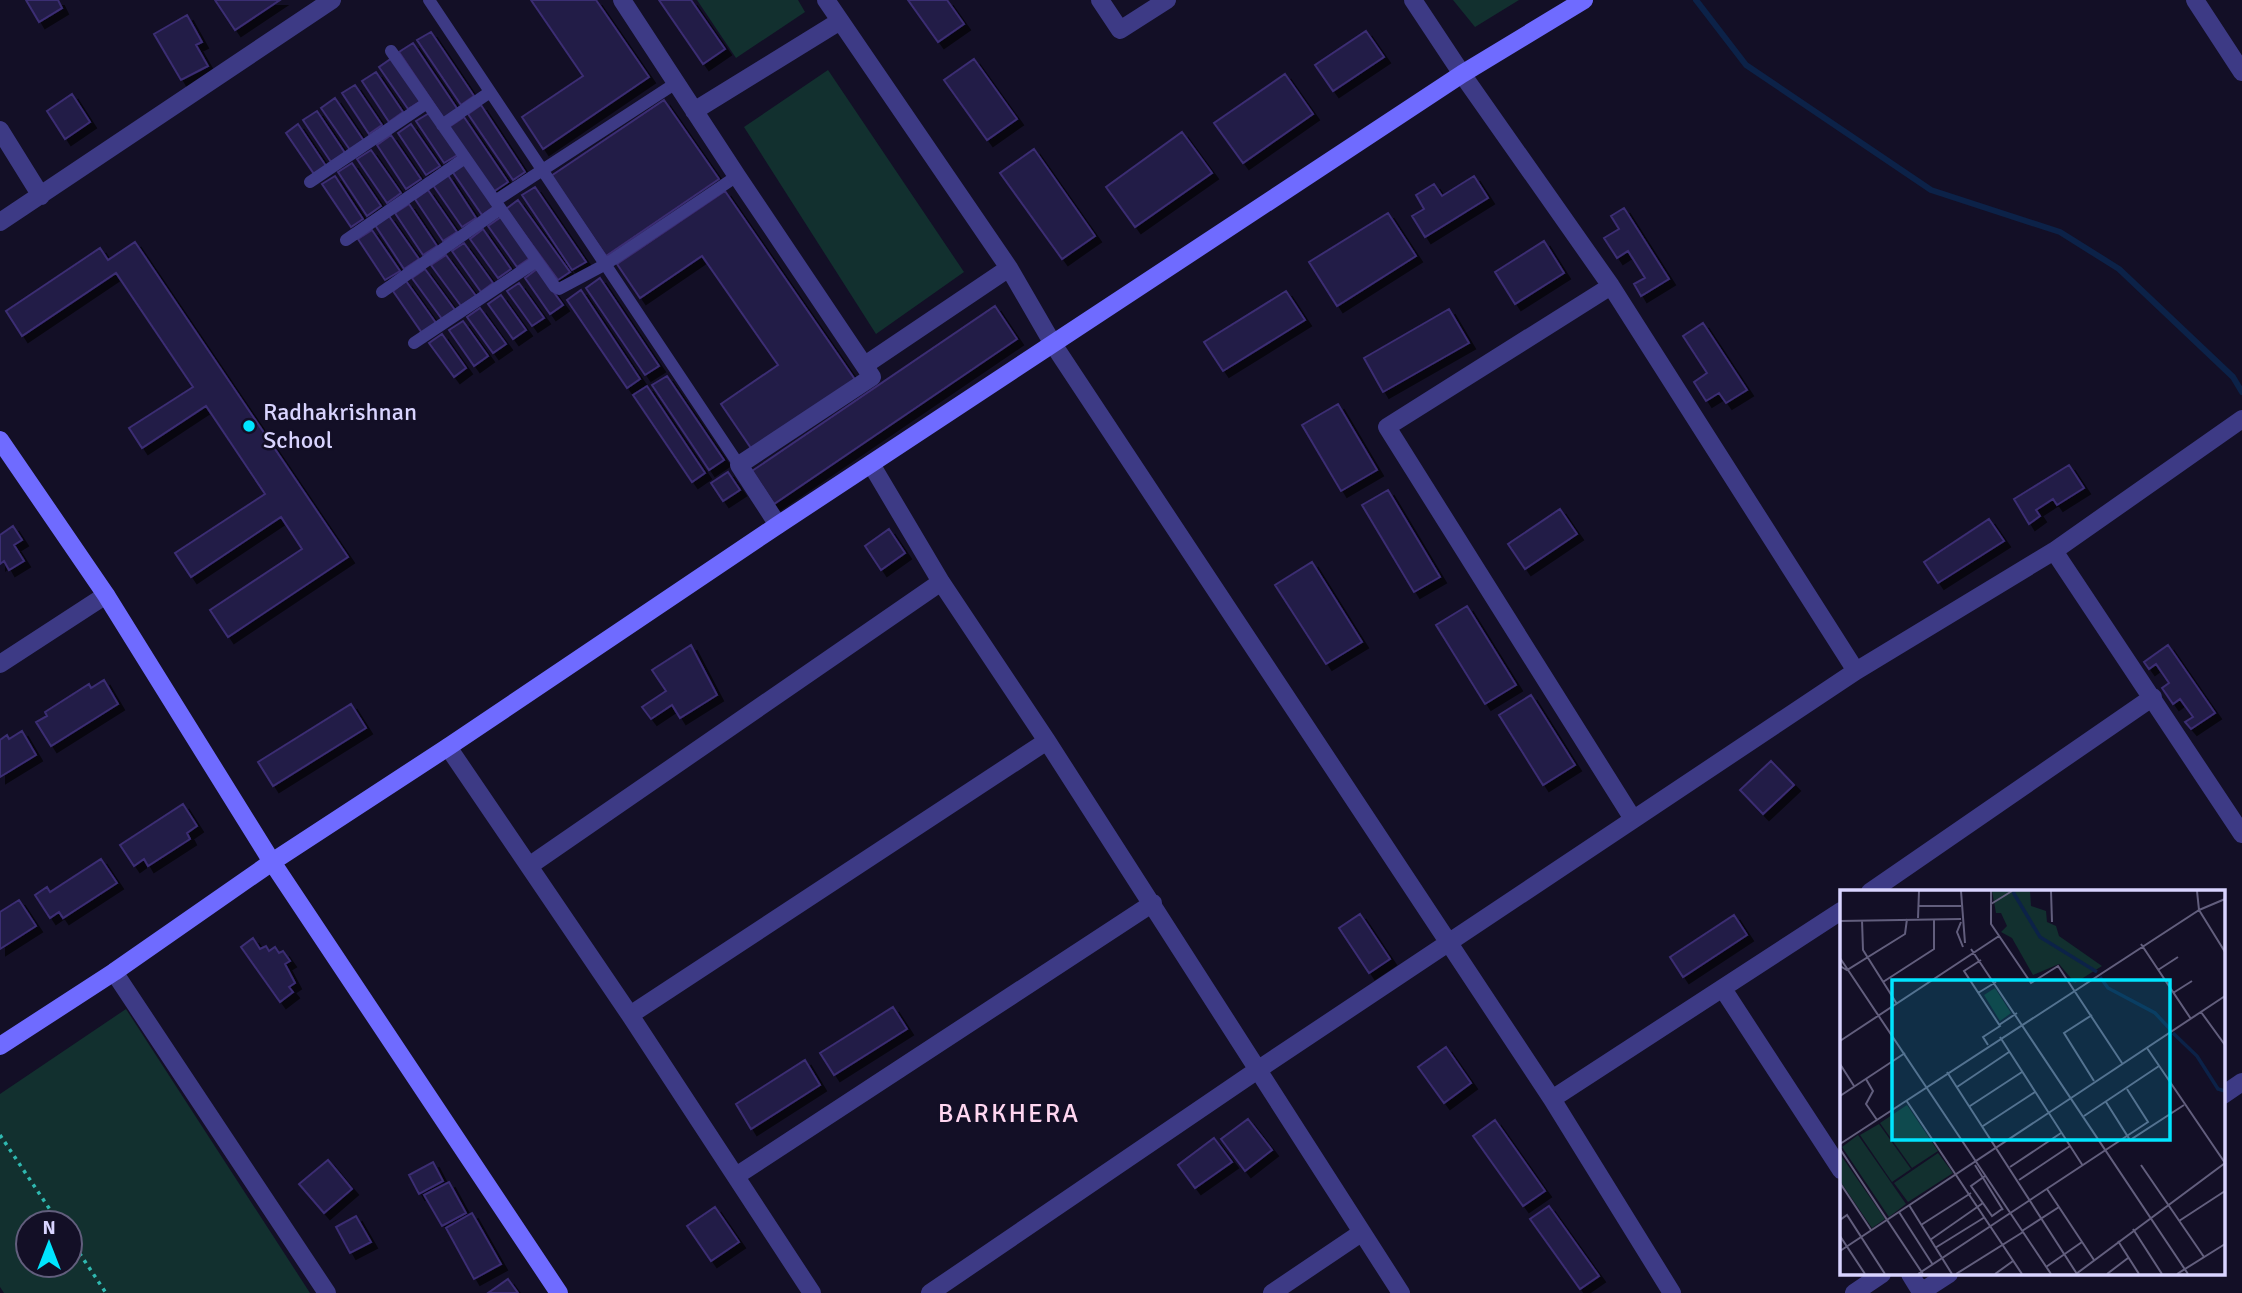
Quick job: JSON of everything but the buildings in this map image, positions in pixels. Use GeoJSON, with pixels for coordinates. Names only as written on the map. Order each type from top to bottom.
{"type":"FeatureCollection","features":[{"type":"Feature","properties":{"kind":"main road"},"geometry":{"type":"LineString","coordinates":[[0,1046],[778,525],[1462,74],[1584,0]]}},
{"type":"Feature","properties":{"kind":"main road"},"geometry":{"type":"LineString","coordinates":[[0,440],[106,595],[272,862],[559,1293]]}},
{"type":"Feature","properties":{"kind":"street"},"geometry":{"type":"LineString","coordinates":[[0,222],[332,0]]}},
{"type":"Feature","properties":{"kind":"street"},"geometry":{"type":"LineString","coordinates":[[622,0],[872,377],[739,465],[778,525]]}},
{"type":"Feature","properties":{"kind":"street"},"geometry":{"type":"LineString","coordinates":[[826,0],[1009,268],[1054,344],[1552,1099],[1672,1293]]}},
{"type":"Feature","properties":{"kind":"street"},"geometry":{"type":"LineString","coordinates":[[1100,0],[1119,30],[1167,0]]}},
{"type":"Feature","properties":{"kind":"street"},"geometry":{"type":"LineString","coordinates":[[1413,0],[1611,286],[1856,671]]}},
{"type":"Feature","properties":{"kind":"street"},"geometry":{"type":"LineString","coordinates":[[2195,0],[2242,72]]}},
{"type":"Feature","properties":{"kind":"street"},"geometry":{"type":"LineString","coordinates":[[694,111],[840,21]]}},
{"type":"Feature","properties":{"kind":"street"},"geometry":{"type":"LineString","coordinates":[[0,130],[41,196]]}},
{"type":"Feature","properties":{"kind":"street"},"geometry":{"type":"LineString","coordinates":[[866,365],[1009,268]]}},
{"type":"Feature","properties":{"kind":"street"},"geometry":{"type":"LineString","coordinates":[[1611,286],[1387,427],[1633,819]]}},
{"type":"Feature","properties":{"kind":"street"},"geometry":{"type":"LineString","coordinates":[[930,1293],[1448,942],[1856,671],[2054,551],[2238,422]]}},
{"type":"Feature","properties":{"kind":"street"},"geometry":{"type":"LineString","coordinates":[[871,464],[941,582],[1153,903],[1401,1293]]}},
{"type":"Feature","properties":{"kind":"street"},"geometry":{"type":"LineString","coordinates":[[2054,551],[2242,834]]}},
{"type":"Feature","properties":{"kind":"street"},"geometry":{"type":"LineString","coordinates":[[529,866],[941,582]]}},
{"type":"Feature","properties":{"kind":"street"},"geometry":{"type":"LineString","coordinates":[[0,664],[106,595]]}},
{"type":"Feature","properties":{"kind":"street"},"geometry":{"type":"LineString","coordinates":[[1878,890],[1897,885],[2153,698]]}},
{"type":"Feature","properties":{"kind":"street"},"geometry":{"type":"LineString","coordinates":[[630,1015],[1047,741]]}},
{"type":"Feature","properties":{"kind":"street"},"geometry":{"type":"LineString","coordinates":[[448,747],[630,1015],[812,1293]]}},
{"type":"Feature","properties":{"kind":"street"},"geometry":{"type":"LineString","coordinates":[[736,1176],[1153,903]]}},
{"type":"Feature","properties":{"kind":"street"},"geometry":{"type":"LineString","coordinates":[[1552,1099],[1840,912]]}},
{"type":"Feature","properties":{"kind":"street"},"geometry":{"type":"LineString","coordinates":[[114,972],[327,1293]]}},
{"type":"Feature","properties":{"kind":"street"},"geometry":{"type":"LineString","coordinates":[[1723,989],[1840,1168]]}},
{"type":"Feature","properties":{"kind":"street"},"geometry":{"type":"LineString","coordinates":[[2224,1094],[2242,1082]]}},
{"type":"Feature","properties":{"kind":"street"},"geometry":{"type":"LineString","coordinates":[[1272,1293],[1361,1233]]}},
{"type":"Feature","properties":{"kind":"street"},"geometry":{"type":"LineString","coordinates":[[1854,1293],[1879,1276]]}},
{"type":"Feature","properties":{"kind":"street"},"geometry":{"type":"LineString","coordinates":[[1911,1276],[1921,1292],[1946,1276]]}},
{"type":"Feature","properties":{"kind":"lane"},"geometry":{"type":"LineString","coordinates":[[429,0],[739,465]]}},
{"type":"Feature","properties":{"kind":"lane"},"geometry":{"type":"LineString","coordinates":[[391,51],[555,287],[559,289],[606,264],[737,176]]}},
{"type":"Feature","properties":{"kind":"lane"},"geometry":{"type":"LineString","coordinates":[[382,292],[542,169],[676,83]]}},
{"type":"Feature","properties":{"kind":"lane"},"geometry":{"type":"LineString","coordinates":[[442,125],[491,92]]}},
{"type":"Feature","properties":{"kind":"lane"},"geometry":{"type":"LineString","coordinates":[[310,182],[427,103]]}},
{"type":"Feature","properties":{"kind":"lane"},"geometry":{"type":"LineString","coordinates":[[346,240],[465,158]]}},
{"type":"Feature","properties":{"kind":"lane"},"geometry":{"type":"LineString","coordinates":[[414,342],[537,261]]}},
{"type":"Feature","properties":{"kind":"path"},"geometry":{"type":"LineString","coordinates":[[0,1135],[50,1209]]}},
{"type":"Feature","properties":{"kind":"path"},"geometry":{"type":"LineString","coordinates":[[84,1260],[106,1293]]}},
{"type":"Feature","properties":{"kind":"green space"},"geometry":{"type":"Polygon","coordinates":[[[697,0],[798,0],[805,12],[736,58],[697,0]]]}},
{"type":"Feature","properties":{"kind":"green space"},"geometry":{"type":"Polygon","coordinates":[[[1453,0],[1519,0],[1475,27],[1453,0]]]}},
{"type":"Feature","properties":{"kind":"green space"},"geometry":{"type":"Polygon","coordinates":[[[828,70],[964,272],[876,334],[744,127],[828,70]]]}},
{"type":"Feature","properties":{"kind":"green space"},"geometry":{"type":"Polygon","coordinates":[[[126,1009],[310,1293],[4,1293],[0,1287],[0,1094],[126,1009]]]}},
{"type":"Feature","properties":{"kind":"waterway"},"geometry":{"type":"LineString","coordinates":[[1696,0],[1746,65],[1931,190],[2060,232],[2119,269],[2233,377],[2242,392]]}},
{"type":"Feature","properties":{"kind":"place","name":"Radhakrishnan School"},"geometry":{"type":"Point","coordinates":[249,426]}},
{"type":"Feature","properties":{"kind":"district","name":"BARKHERA"},"geometry":{"type":"Point","coordinates":[1009,1114]}}]}
